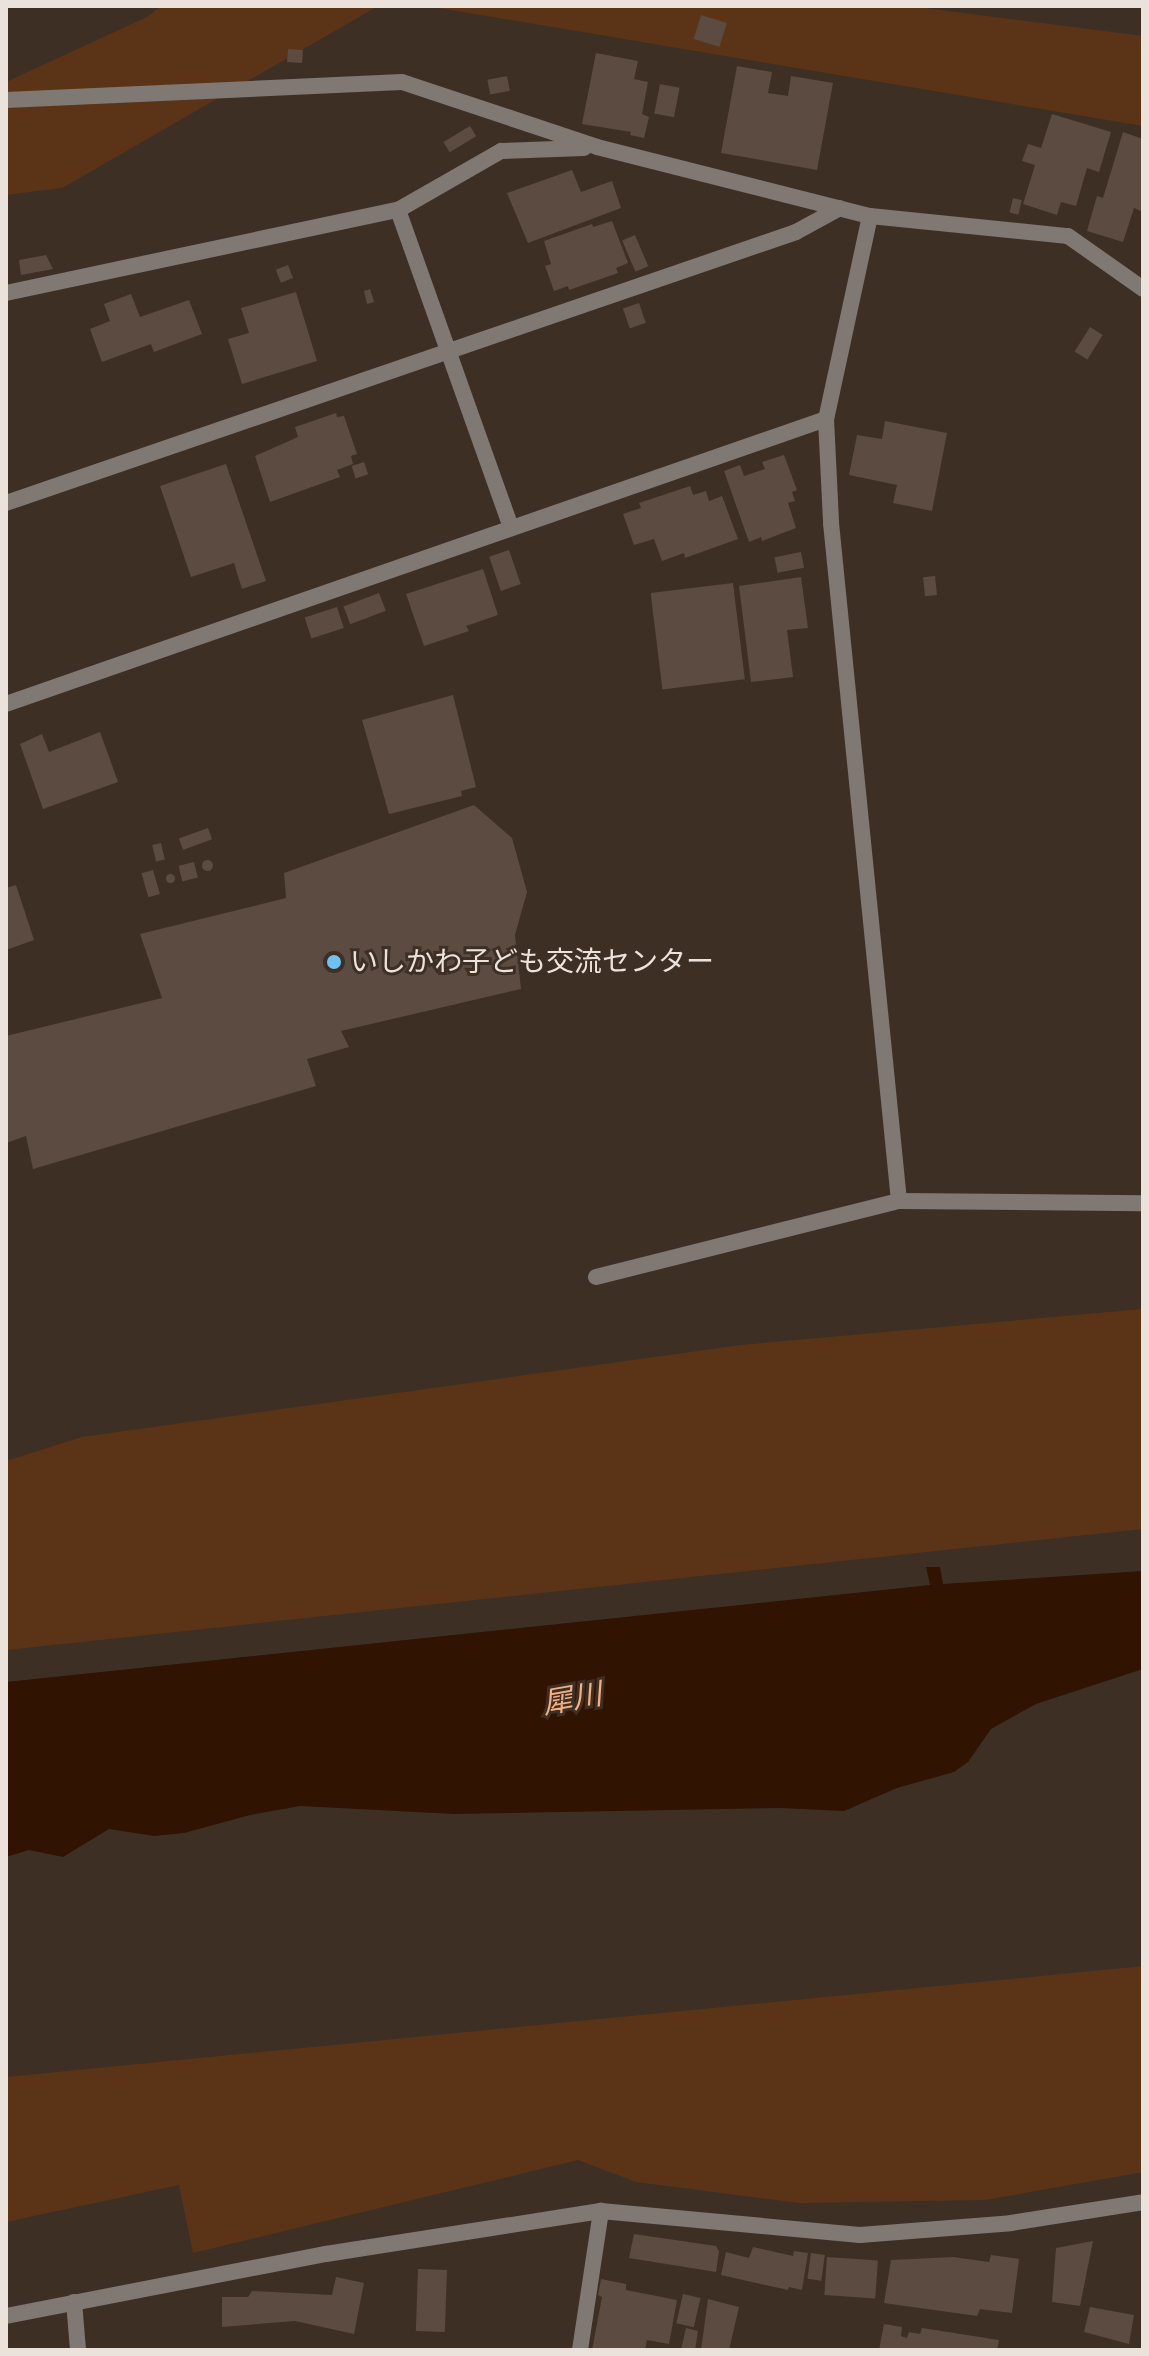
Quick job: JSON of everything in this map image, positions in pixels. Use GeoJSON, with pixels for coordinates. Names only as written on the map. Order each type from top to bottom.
{"type":"FeatureCollection","features":[{"type":"Feature","properties":{"kind":"street"},"geometry":{"type":"LineString","coordinates":[[6,100],[402,82],[597,147],[870,216],[1068,236],[1143,289]]}},
{"type":"Feature","properties":{"kind":"street"},"geometry":{"type":"LineString","coordinates":[[6,293],[398,210],[501,151],[597,147]]}},
{"type":"Feature","properties":{"kind":"street"},"geometry":{"type":"LineString","coordinates":[[6,503],[796,232],[840,208]]}},
{"type":"Feature","properties":{"kind":"street"},"geometry":{"type":"LineString","coordinates":[[398,210],[511,528]]}},
{"type":"Feature","properties":{"kind":"street"},"geometry":{"type":"LineString","coordinates":[[870,216],[826,419],[831,523],[899,1201]]}},
{"type":"Feature","properties":{"kind":"street"},"geometry":{"type":"LineString","coordinates":[[6,704],[826,419]]}},
{"type":"Feature","properties":{"kind":"street"},"geometry":{"type":"LineString","coordinates":[[596,1277],[899,1201],[1143,1203]]}},
{"type":"Feature","properties":{"kind":"street"},"geometry":{"type":"LineString","coordinates":[[6,2316],[326,2254],[601,2211],[860,2235],[1011,2223],[1143,2202]]}},
{"type":"Feature","properties":{"kind":"street"},"geometry":{"type":"LineString","coordinates":[[580,2350],[601,2211]]}},
{"type":"Feature","properties":{"kind":"street"},"geometry":{"type":"LineString","coordinates":[[74,2302],[78,2350]]}},
{"type":"Feature","properties":{"kind":"shaded area"},"geometry":{"type":"Polygon","coordinates":[[[161,6],[378,6],[62,188],[6,195],[6,82],[147,17],[161,6]]]}},
{"type":"Feature","properties":{"kind":"shaded area"},"geometry":{"type":"Polygon","coordinates":[[[427,6],[909,6],[1143,36],[1143,126],[427,6]]]}},
{"type":"Feature","properties":{"kind":"shaded area"},"geometry":{"type":"Polygon","coordinates":[[[1143,1309],[1143,1529],[6,1650],[6,1461],[82,1437],[741,1345],[1143,1309]]]}},
{"type":"Feature","properties":{"kind":"shaded area"},"geometry":{"type":"Polygon","coordinates":[[[1143,1966],[1143,2172],[985,2200],[800,2203],[636,2182],[578,2160],[193,2253],[179,2185],[6,2222],[6,2077],[1143,1966]]]}},
{"type":"Feature","properties":{"kind":"water","name":"犀川"},"geometry":{"type":"Polygon","coordinates":[[[926,1567],[940,1567],[943,1584],[1143,1571],[1143,1669],[1036,1704],[991,1729],[968,1762],[954,1772],[897,1788],[844,1811],[780,1808],[454,1814],[300,1806],[250,1815],[184,1833],[154,1836],[109,1829],[63,1857],[29,1850],[6,1857],[6,1682],[930,1585],[926,1567]]]}},
{"type":"Feature","properties":{"kind":"building"},"geometry":{"type":"Polygon","coordinates":[[[701,15],[727,23],[720,47],[694,39],[701,15]]]}},
{"type":"Feature","properties":{"kind":"building"},"geometry":{"type":"Polygon","coordinates":[[[288,49],[303,50],[302,63],[287,62],[288,49]]]}},
{"type":"Feature","properties":{"kind":"building"},"geometry":{"type":"Polygon","coordinates":[[[596,53],[638,61],[634,79],[648,82],[642,114],[649,117],[644,138],[630,135],[631,132],[582,124],[596,53]]]}},
{"type":"Feature","properties":{"kind":"building"},"geometry":{"type":"Polygon","coordinates":[[[737,66],[772,72],[768,93],[788,96],[791,76],[833,83],[817,170],[721,153],[737,66]]]}},
{"type":"Feature","properties":{"kind":"building"},"geometry":{"type":"Polygon","coordinates":[[[507,76],[510,91],[490,95],[487,80],[507,76]]]}},
{"type":"Feature","properties":{"kind":"building"},"geometry":{"type":"Polygon","coordinates":[[[660,84],[680,88],[674,117],[654,113],[660,84]]]}},
{"type":"Feature","properties":{"kind":"building"},"geometry":{"type":"Polygon","coordinates":[[[1052,114],[1111,132],[1099,172],[1087,168],[1076,206],[1061,202],[1057,215],[1023,204],[1035,165],[1022,161],[1028,144],[1041,148],[1052,114]]]}},
{"type":"Feature","properties":{"kind":"building"},"geometry":{"type":"Polygon","coordinates":[[[470,126],[476,136],[450,152],[443,142],[470,126]]]}},
{"type":"Feature","properties":{"kind":"building"},"geometry":{"type":"Polygon","coordinates":[[[1123,132],[1143,139],[1143,212],[1134,208],[1123,242],[1087,231],[1097,196],[1103,198],[1123,132]]]}},
{"type":"Feature","properties":{"kind":"building"},"geometry":{"type":"Polygon","coordinates":[[[572,170],[581,192],[612,181],[621,208],[528,243],[507,193],[572,170]]]}},
{"type":"Feature","properties":{"kind":"building"},"geometry":{"type":"Polygon","coordinates":[[[1013,198],[1022,200],[1018,215],[1010,213],[1013,198]]]}},
{"type":"Feature","properties":{"kind":"building"},"geometry":{"type":"Polygon","coordinates":[[[612,221],[628,263],[616,268],[618,273],[569,290],[568,286],[554,291],[545,266],[551,264],[544,241],[592,224],[593,227],[612,221]]]}},
{"type":"Feature","properties":{"kind":"building"},"geometry":{"type":"Polygon","coordinates":[[[635,235],[648,266],[635,272],[622,240],[635,235]]]}},
{"type":"Feature","properties":{"kind":"building"},"geometry":{"type":"Polygon","coordinates":[[[46,255],[53,269],[21,275],[19,260],[46,255]]]}},
{"type":"Feature","properties":{"kind":"building"},"geometry":{"type":"Polygon","coordinates":[[[288,265],[293,278],[281,283],[276,270],[288,265]]]}},
{"type":"Feature","properties":{"kind":"building"},"geometry":{"type":"Polygon","coordinates":[[[370,289],[374,302],[367,304],[364,291],[370,289]]]}},
{"type":"Feature","properties":{"kind":"building"},"geometry":{"type":"Polygon","coordinates":[[[296,292],[317,361],[242,384],[228,339],[249,333],[241,308],[296,292]]]}},
{"type":"Feature","properties":{"kind":"building"},"geometry":{"type":"Polygon","coordinates":[[[131,294],[140,317],[189,300],[202,334],[154,352],[151,344],[102,362],[90,329],[110,321],[104,304],[131,294]]]}},
{"type":"Feature","properties":{"kind":"building"},"geometry":{"type":"Polygon","coordinates":[[[639,303],[646,323],[630,328],[623,309],[639,303]]]}},
{"type":"Feature","properties":{"kind":"building"},"geometry":{"type":"Polygon","coordinates":[[[1090,327],[1103,335],[1087,360],[1075,352],[1090,327]]]}},
{"type":"Feature","properties":{"kind":"building"},"geometry":{"type":"Polygon","coordinates":[[[336,413],[337,417],[344,416],[357,454],[351,456],[353,464],[337,470],[340,477],[270,502],[255,456],[298,437],[295,427],[336,413]]]}},
{"type":"Feature","properties":{"kind":"building"},"geometry":{"type":"Polygon","coordinates":[[[885,421],[947,433],[932,511],[893,503],[897,485],[849,475],[857,435],[882,439],[885,421]]]}},
{"type":"Feature","properties":{"kind":"building"},"geometry":{"type":"Polygon","coordinates":[[[784,455],[797,490],[792,492],[795,501],[788,503],[796,528],[762,541],[761,537],[749,542],[724,471],[740,465],[744,476],[765,469],[762,462],[784,455]]]}},
{"type":"Feature","properties":{"kind":"building"},"geometry":{"type":"Polygon","coordinates":[[[364,462],[368,474],[356,478],[352,466],[364,462]]]}},
{"type":"Feature","properties":{"kind":"building"},"geometry":{"type":"Polygon","coordinates":[[[226,464],[266,581],[242,589],[234,563],[191,577],[160,486],[226,464]]]}},
{"type":"Feature","properties":{"kind":"building"},"geometry":{"type":"Polygon","coordinates":[[[690,486],[693,495],[706,491],[709,501],[722,496],[738,539],[685,558],[684,553],[662,561],[654,539],[634,545],[623,514],[641,508],[639,503],[690,486]]]}},
{"type":"Feature","properties":{"kind":"building"},"geometry":{"type":"Polygon","coordinates":[[[509,550],[521,584],[501,591],[489,557],[509,550]]]}},
{"type":"Feature","properties":{"kind":"building"},"geometry":{"type":"Polygon","coordinates":[[[801,552],[804,568],[778,573],[774,557],[801,552]]]}},
{"type":"Feature","properties":{"kind":"building"},"geometry":{"type":"Polygon","coordinates":[[[483,569],[498,615],[466,626],[469,631],[424,646],[406,594],[483,569]]]}},
{"type":"Feature","properties":{"kind":"building"},"geometry":{"type":"Polygon","coordinates":[[[935,576],[937,595],[925,596],[923,577],[935,576]]]}},
{"type":"Feature","properties":{"kind":"building"},"geometry":{"type":"Polygon","coordinates":[[[801,577],[808,628],[787,630],[793,677],[751,682],[739,586],[801,577]]]}},
{"type":"Feature","properties":{"kind":"building"},"geometry":{"type":"Polygon","coordinates":[[[733,583],[745,679],[662,689],[651,593],[733,583]]]}},
{"type":"Feature","properties":{"kind":"building"},"geometry":{"type":"Polygon","coordinates":[[[379,593],[386,611],[350,624],[344,607],[379,593]]]}},
{"type":"Feature","properties":{"kind":"building"},"geometry":{"type":"Polygon","coordinates":[[[337,607],[344,628],[311,638],[305,618],[337,607]]]}},
{"type":"Feature","properties":{"kind":"building"},"geometry":{"type":"Polygon","coordinates":[[[453,695],[476,787],[461,791],[462,796],[389,814],[362,720],[453,695]]]}},
{"type":"Feature","properties":{"kind":"building"},"geometry":{"type":"Polygon","coordinates":[[[100,732],[118,782],[43,809],[20,744],[42,734],[49,752],[100,732]]]}},
{"type":"Feature","properties":{"kind":"building","name":"いしかわ子ども交流センター"},"geometry":{"type":"Polygon","coordinates":[[[474,805],[512,838],[527,892],[515,935],[521,989],[341,1031],[349,1047],[307,1059],[316,1086],[33,1169],[26,1136],[6,1143],[6,1036],[162,998],[140,934],[286,898],[284,873],[474,805]]]}},
{"type":"Feature","properties":{"kind":"building"},"geometry":{"type":"Polygon","coordinates":[[[208,828],[212,839],[183,850],[179,839],[208,828]]]}},
{"type":"Feature","properties":{"kind":"building"},"geometry":{"type":"Polygon","coordinates":[[[161,843],[165,860],[156,862],[152,845],[161,843]]]}},
{"type":"Feature","properties":{"kind":"building"},"geometry":{"type":"Polygon","coordinates":[[[207,860],[212,865],[207,870],[202,865],[207,860]]]}},
{"type":"Feature","properties":{"kind":"building"},"geometry":{"type":"Polygon","coordinates":[[[194,862],[198,878],[182,881],[178,866],[194,862]]]}},
{"type":"Feature","properties":{"kind":"building"},"geometry":{"type":"Polygon","coordinates":[[[153,870],[160,894],[148,897],[141,873],[153,870]]]}},
{"type":"Feature","properties":{"kind":"building"},"geometry":{"type":"Polygon","coordinates":[[[170,873],[175,878],[170,883],[165,878],[170,873]]]}},
{"type":"Feature","properties":{"kind":"building"},"geometry":{"type":"Polygon","coordinates":[[[16,885],[34,940],[6,950],[6,888],[16,885]]]}},
{"type":"Feature","properties":{"kind":"building"},"geometry":{"type":"Polygon","coordinates":[[[634,2234],[716,2246],[719,2251],[716,2272],[629,2258],[634,2234]]]}},
{"type":"Feature","properties":{"kind":"building"},"geometry":{"type":"Polygon","coordinates":[[[1093,2241],[1080,2306],[1052,2302],[1056,2248],[1093,2241]]]}},
{"type":"Feature","properties":{"kind":"building"},"geometry":{"type":"Polygon","coordinates":[[[753,2247],[793,2256],[794,2251],[808,2253],[802,2290],[789,2287],[788,2290],[721,2275],[726,2252],[749,2258],[753,2247]]]}},
{"type":"Feature","properties":{"kind":"building"},"geometry":{"type":"Polygon","coordinates":[[[811,2253],[825,2255],[821,2281],[807,2279],[811,2253]]]}},
{"type":"Feature","properties":{"kind":"building"},"geometry":{"type":"Polygon","coordinates":[[[991,2255],[1019,2259],[1012,2313],[980,2309],[977,2316],[884,2303],[891,2260],[953,2257],[989,2262],[991,2255]]]}},
{"type":"Feature","properties":{"kind":"building"},"geometry":{"type":"Polygon","coordinates":[[[827,2257],[878,2261],[875,2298],[824,2295],[827,2257]]]}},
{"type":"Feature","properties":{"kind":"building"},"geometry":{"type":"Polygon","coordinates":[[[418,2269],[447,2270],[445,2332],[416,2331],[418,2269]]]}},
{"type":"Feature","properties":{"kind":"building"},"geometry":{"type":"Polygon","coordinates":[[[336,2277],[364,2283],[354,2334],[295,2321],[222,2327],[222,2297],[248,2297],[252,2291],[332,2295],[336,2277]]]}},
{"type":"Feature","properties":{"kind":"building"},"geometry":{"type":"Polygon","coordinates":[[[601,2279],[626,2284],[626,2290],[677,2300],[669,2344],[647,2340],[645,2350],[592,2350],[602,2297],[598,2295],[601,2279]]]}},
{"type":"Feature","properties":{"kind":"building"},"geometry":{"type":"Polygon","coordinates":[[[683,2294],[701,2298],[694,2327],[676,2323],[683,2294]]]}},
{"type":"Feature","properties":{"kind":"building"},"geometry":{"type":"Polygon","coordinates":[[[708,2299],[739,2307],[729,2350],[701,2350],[708,2299]]]}},
{"type":"Feature","properties":{"kind":"building"},"geometry":{"type":"Polygon","coordinates":[[[1090,2307],[1134,2315],[1129,2344],[1084,2332],[1090,2307]]]}},
{"type":"Feature","properties":{"kind":"building"},"geometry":{"type":"Polygon","coordinates":[[[884,2324],[902,2327],[901,2336],[907,2338],[909,2332],[920,2334],[922,2328],[999,2340],[997,2350],[879,2350],[884,2324]]]}},
{"type":"Feature","properties":{"kind":"building"},"geometry":{"type":"Polygon","coordinates":[[[686,2328],[698,2331],[695,2350],[681,2350],[686,2328]]]}},
{"type":"Feature","properties":{"kind":"place","name":"いしかわ子ども交流センター"},"geometry":{"type":"Point","coordinates":[334,962]}}]}
